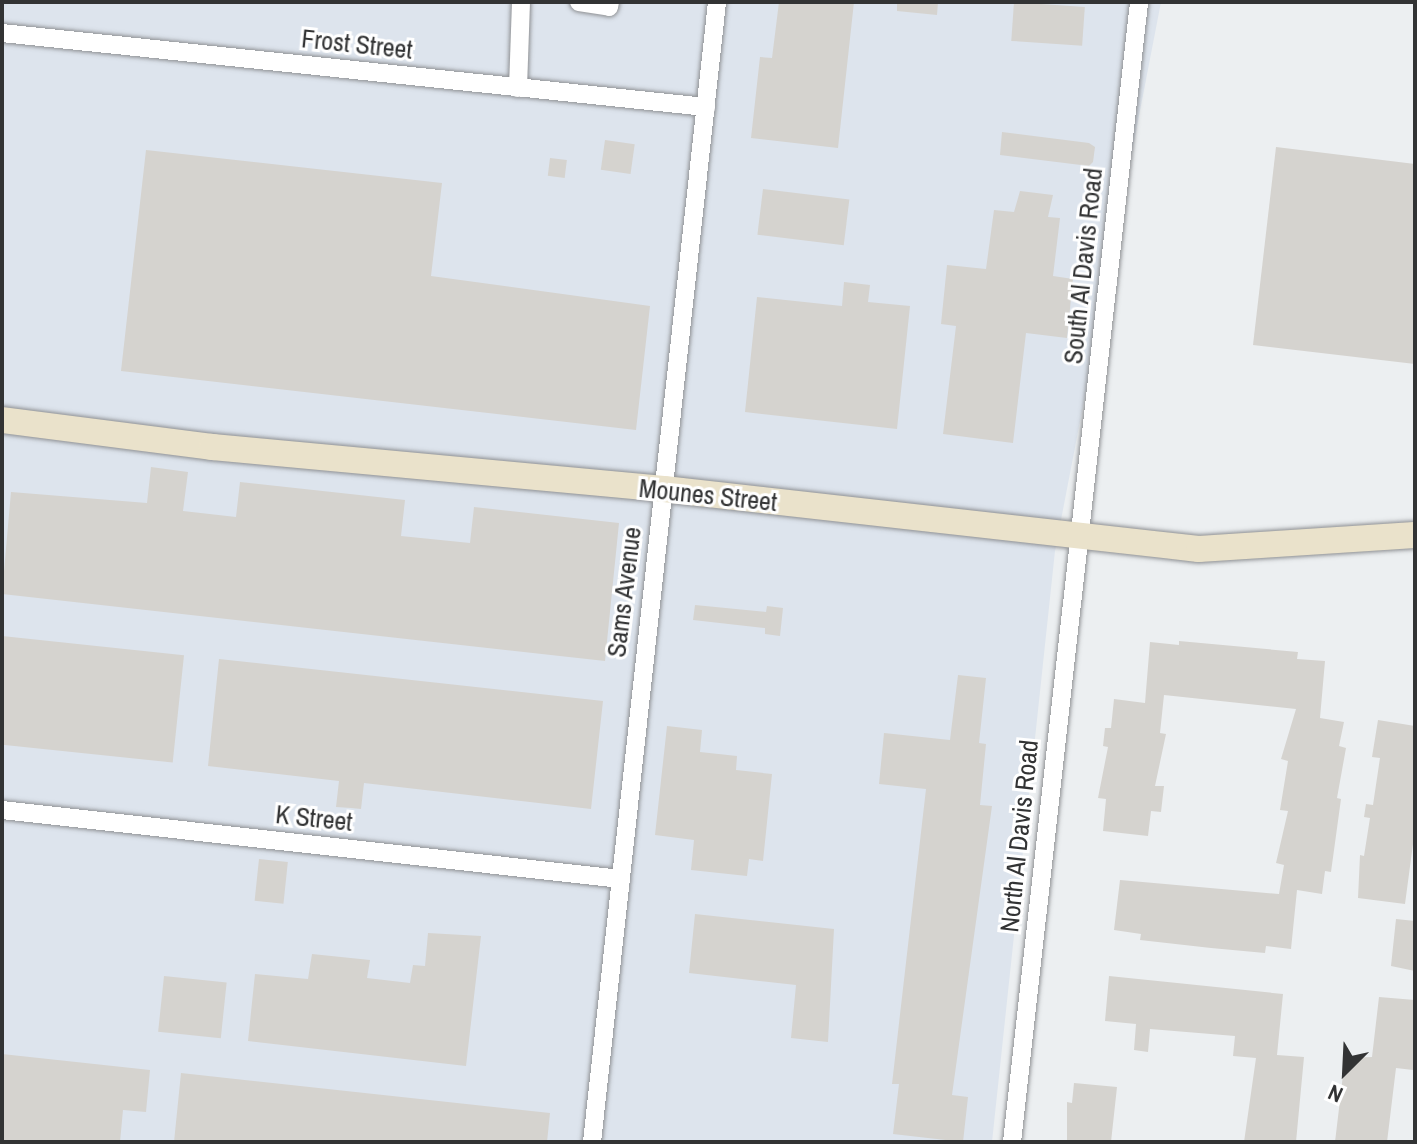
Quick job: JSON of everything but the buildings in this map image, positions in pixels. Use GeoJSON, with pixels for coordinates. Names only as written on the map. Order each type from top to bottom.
{"type":"FeatureCollection","features":[{"type":"Feature","properties":{"kind":"main road","name":"Mounes Street"},"geometry":{"type":"LineString","coordinates":[[2,420],[212,447],[664,489],[1199,549],[1415,535]]}},
{"type":"Feature","properties":{"kind":"street"},"geometry":{"type":"LineString","coordinates":[[518,88],[521,2]]}},
{"type":"Feature","properties":{"kind":"street"},"geometry":{"type":"LineString","coordinates":[[579,2],[609,7],[610,2]]}},
{"type":"Feature","properties":{"kind":"street","name":"Sams Avenue"},"geometry":{"type":"LineString","coordinates":[[592,1142],[717,2]]}},
{"type":"Feature","properties":{"kind":"street","name":"South Al Davis Road"},"geometry":{"type":"LineString","coordinates":[[1079,535],[1139,2]]}},
{"type":"Feature","properties":{"kind":"street","name":"Frost Street"},"geometry":{"type":"LineString","coordinates":[[2,33],[706,107]]}},
{"type":"Feature","properties":{"kind":"street","name":"North Al Davis Road"},"geometry":{"type":"LineString","coordinates":[[1012,1142],[1079,535]]}},
{"type":"Feature","properties":{"kind":"street","name":"K Street"},"geometry":{"type":"LineString","coordinates":[[2,810],[621,879]]}},
{"type":"Feature","properties":{"kind":"shaded area"},"geometry":{"type":"Polygon","coordinates":[[[2,2],[1161,2],[1055,551],[992,1142],[2,1142],[2,2]]]}}]}
